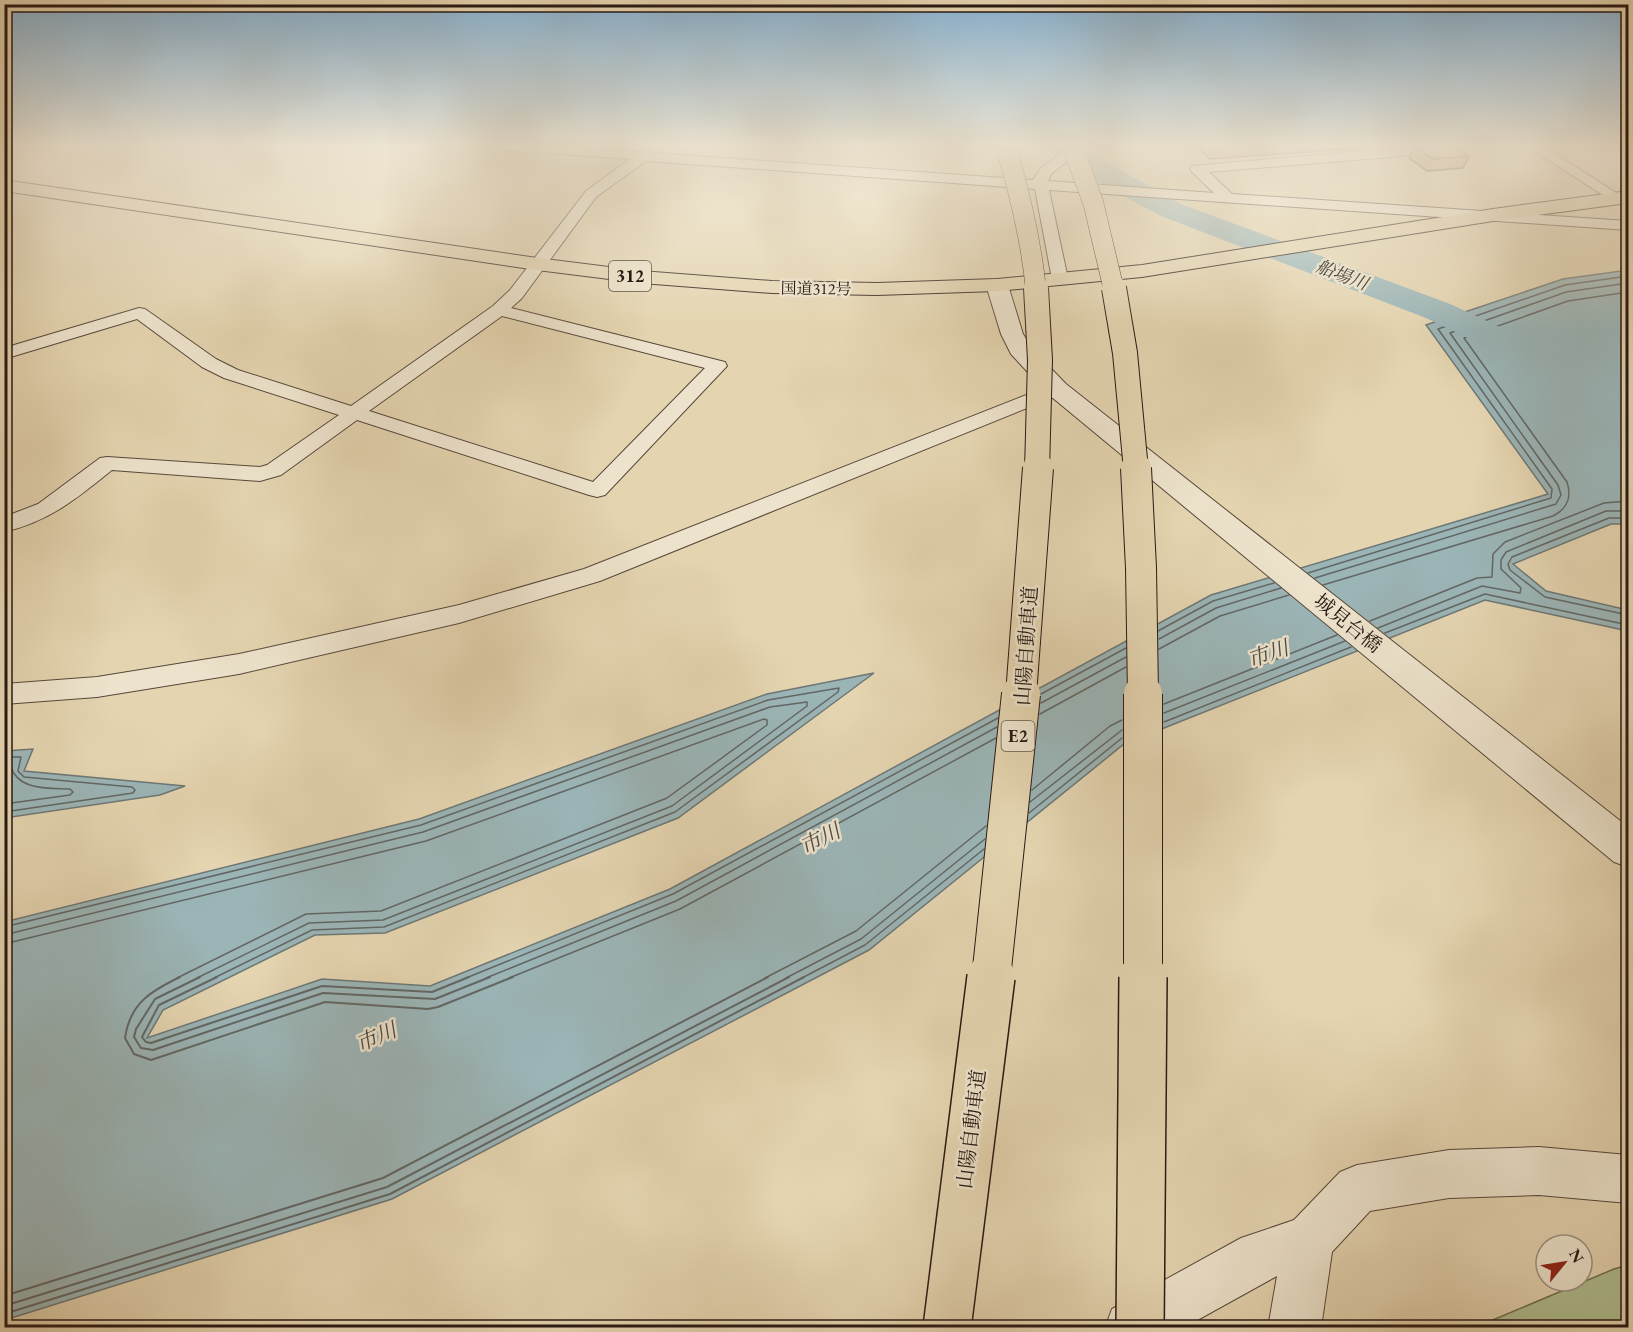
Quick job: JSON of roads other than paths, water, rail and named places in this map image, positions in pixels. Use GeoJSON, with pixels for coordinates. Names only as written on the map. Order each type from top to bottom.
{"type":"FeatureCollection","features":[{"type":"Feature","properties":{"kind":"highway","name":"国道312号"},"geometry":{"type":"LineString","coordinates":[[158,207],[537,264],[641,277],[772,287],[877,289],[997,285],[1142,271],[1550,207]]}},
{"type":"Feature","properties":{"kind":"highway","name":"山陽自動車道"},"geometry":{"type":"LineString","coordinates":[[947,1328],[1022,708],[1039,445],[1041,350],[1033,268],[1023,207]]}},
{"type":"Feature","properties":{"kind":"highway"},"geometry":{"type":"LineString","coordinates":[[1092,207],[1098,219],[1113,283],[1125,351],[1136,459],[1142,593],[1144,825],[1140,1328]]}},
{"type":"Feature","properties":{"kind":"street"},"geometry":{"type":"LineString","coordinates":[[4,525],[25,522],[50,508],[107,463],[260,474],[274,470],[499,310],[516,294],[581,207]]}},
{"type":"Feature","properties":{"kind":"street"},"geometry":{"type":"LineString","coordinates":[[1045,207],[1060,279]]}},
{"type":"Feature","properties":{"kind":"street"},"geometry":{"type":"LineString","coordinates":[[1364,207],[1629,226]]}},
{"type":"Feature","properties":{"kind":"street","name":"城見台橋"},"geometry":{"type":"LineString","coordinates":[[997,285],[1012,334],[1023,354],[1062,393],[1629,850]]}},
{"type":"Feature","properties":{"kind":"street"},"geometry":{"type":"LineString","coordinates":[[4,354],[139,313],[208,363],[223,370],[597,490],[718,366],[499,310]]}},
{"type":"Feature","properties":{"kind":"street"},"geometry":{"type":"LineString","coordinates":[[4,694],[97,687],[239,664],[470,611],[592,575],[1062,393]]}},
{"type":"Feature","properties":{"kind":"street"},"geometry":{"type":"LineString","coordinates":[[1131,1328],[1259,1256],[1309,1240],[1357,1189],[1449,1174],[1539,1171],[1629,1179]]}},
{"type":"Feature","properties":{"kind":"street"},"geometry":{"type":"LineString","coordinates":[[1294,1328],[1309,1240]]}},
{"type":"Feature","properties":{"kind":"water","name":"市川"},"geometry":{"type":"Polygon","coordinates":[[[1628,270],[1628,524],[1611,524],[1513,564],[1546,591],[1628,610],[1628,631],[1485,600],[1124,744],[869,950],[392,1199],[5,1320],[4,922],[419,819],[767,694],[874,673],[678,818],[385,933],[315,935],[163,1010],[147,1038],[322,979],[430,986],[670,889],[1211,595],[1548,494],[1426,325],[1563,279],[1628,270]]]}},
{"type":"Feature","properties":{"kind":"water"},"geometry":{"type":"Polygon","coordinates":[[[33,749],[24,771],[185,786],[160,795],[5,818],[5,751],[33,749]]]}},
{"type":"Feature","properties":{"kind":"waterway","name":"船場川"},"geometry":{"type":"LineString","coordinates":[[1166,207],[1438,311],[1628,400]]}}]}
